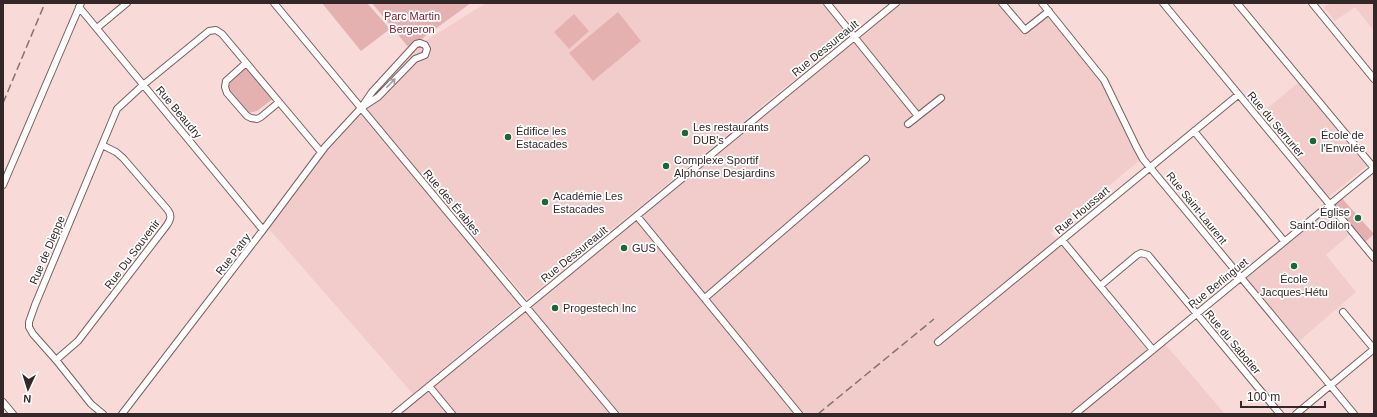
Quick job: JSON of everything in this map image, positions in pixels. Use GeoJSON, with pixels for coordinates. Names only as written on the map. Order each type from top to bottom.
{"type":"FeatureCollection","features":[{"type":"Feature","properties":{"kind":"street"},"geometry":{"type":"LineString","coordinates":[[97,28],[126,3]]}},
{"type":"Feature","properties":{"kind":"street","name":"Rue des Érables"},"geometry":{"type":"LineString","coordinates":[[274,3],[615,414]]}},
{"type":"Feature","properties":{"kind":"street"},"geometry":{"type":"LineString","coordinates":[[827,3],[918,116]]}},
{"type":"Feature","properties":{"kind":"street","name":"Rue Dessureault"},"geometry":{"type":"LineString","coordinates":[[395,414],[896,3]]}},
{"type":"Feature","properties":{"kind":"street"},"geometry":{"type":"LineString","coordinates":[[1002,3],[1025,30],[1049,11]]}},
{"type":"Feature","properties":{"kind":"street","name":"Rue Saint-Laurent"},"geometry":{"type":"LineString","coordinates":[[1042,3],[1104,80],[1137,149],[1150,167],[1354,414]]}},
{"type":"Feature","properties":{"kind":"street","name":"Rue du Serrurier"},"geometry":{"type":"LineString","coordinates":[[1163,3],[1374,258]]}},
{"type":"Feature","properties":{"kind":"street"},"geometry":{"type":"LineString","coordinates":[[1169,11],[1173,3]]}},
{"type":"Feature","properties":{"kind":"street"},"geometry":{"type":"LineString","coordinates":[[1237,3],[1374,168]]}},
{"type":"Feature","properties":{"kind":"street"},"geometry":{"type":"LineString","coordinates":[[1312,3],[1374,79]]}},
{"type":"Feature","properties":{"kind":"street"},"geometry":{"type":"LineString","coordinates":[[3,185],[80,5]]}},
{"type":"Feature","properties":{"kind":"street","name":"Rue Beaudry"},"geometry":{"type":"LineString","coordinates":[[80,5],[143,85],[263,230]]}},
{"type":"Feature","properties":{"kind":"street","name":"Rue de Dieppe"},"geometry":{"type":"LineString","coordinates":[[103,414],[91,404],[56,360],[31,332],[29,319],[117,108],[211,30],[221,32],[246,63]]}},
{"type":"Feature","properties":{"kind":"street","name":"Rue Patry"},"geometry":{"type":"LineString","coordinates":[[122,414],[321,152],[361,108],[372,92],[416,44],[420,43],[424,45],[427,49],[425,55],[415,59],[378,97],[361,108]]}},
{"type":"Feature","properties":{"kind":"street"},"geometry":{"type":"LineString","coordinates":[[279,102],[263,116],[254,119],[247,116],[229,95],[225,87],[226,81],[246,63],[279,102],[321,152]]}},
{"type":"Feature","properties":{"kind":"street","name":"Rue Houssart"},"geometry":{"type":"LineString","coordinates":[[938,342],[1238,95]]}},
{"type":"Feature","properties":{"kind":"street"},"geometry":{"type":"LineString","coordinates":[[908,124],[941,98]]}},
{"type":"Feature","properties":{"kind":"street"},"geometry":{"type":"LineString","coordinates":[[1194,131],[1284,241]]}},
{"type":"Feature","properties":{"kind":"street","name":"Rue Du Souvenir"},"geometry":{"type":"LineString","coordinates":[[56,360],[78,341],[167,226],[170,218],[168,209],[127,161],[116,152],[102,145]]}},
{"type":"Feature","properties":{"kind":"street"},"geometry":{"type":"LineString","coordinates":[[705,298],[866,159]]}},
{"type":"Feature","properties":{"kind":"street","name":"Rue Berlinguet"},"geometry":{"type":"LineString","coordinates":[[1075,414],[1374,168]]}},
{"type":"Feature","properties":{"kind":"street"},"geometry":{"type":"LineString","coordinates":[[637,216],[799,414]]}},
{"type":"Feature","properties":{"kind":"street"},"geometry":{"type":"LineString","coordinates":[[1062,240],[1152,350]]}},
{"type":"Feature","properties":{"kind":"street","name":"Rue du Sabotier"},"geometry":{"type":"LineString","coordinates":[[1100,286],[1137,255],[1141,253],[1149,256],[1280,414]]}},
{"type":"Feature","properties":{"kind":"street"},"geometry":{"type":"LineString","coordinates":[[1296,414],[1374,349],[1343,312]]}},
{"type":"Feature","properties":{"kind":"street"},"geometry":{"type":"LineString","coordinates":[[429,386],[452,414]]}},
{"type":"Feature","properties":{"kind":"street"},"geometry":{"type":"LineString","coordinates":[[3,402],[13,414]]}},
{"type":"Feature","properties":{"kind":"shaded area","name":"Académie Les Estacades"},"geometry":{"type":"Polygon","coordinates":[[[486,3],[826,3],[851,33],[527,299],[362,104],[419,45],[486,3]]]}},
{"type":"Feature","properties":{"kind":"shaded area"},"geometry":{"type":"Polygon","coordinates":[[[893,3],[1000,3],[1025,33],[1047,14],[1100,77],[1139,161],[1051,233],[1151,355],[1165,344],[1225,414],[394,414],[893,3]]]}},
{"type":"Feature","properties":{"kind":"shaded area"},"geometry":{"type":"Polygon","coordinates":[[[1330,3],[1374,3],[1374,31],[1355,7],[1335,21],[1324,7],[1330,3]]]}},
{"type":"Feature","properties":{"kind":"shaded area","name":"École de l'Envolée"},"geometry":{"type":"Polygon","coordinates":[[[1299,82],[1368,165],[1326,199],[1258,116],[1299,82]]]}},
{"type":"Feature","properties":{"kind":"shaded area"},"geometry":{"type":"Polygon","coordinates":[[[361,107],[524,301],[413,394],[269,229],[318,153],[361,107]]]}},
{"type":"Feature","properties":{"kind":"shaded area","name":"École Jacques-Hétu"},"geometry":{"type":"Polygon","coordinates":[[[1326,203],[1350,234],[1326,255],[1356,292],[1297,343],[1241,277],[1326,203]]]}},
{"type":"Feature","properties":{"kind":"green space"},"geometry":{"type":"Polygon","coordinates":[[[322,3],[367,3],[390,29],[361,51],[322,3]]]}},
{"type":"Feature","properties":{"kind":"green space","name":"Parc Martin Bergeron"},"geometry":{"type":"Polygon","coordinates":[[[372,3],[471,3],[409,48],[372,3]]]}},
{"type":"Feature","properties":{"kind":"green space"},"geometry":{"type":"Polygon","coordinates":[[[618,12],[641,41],[593,81],[569,53],[618,12]]]}},
{"type":"Feature","properties":{"kind":"green space"},"geometry":{"type":"Polygon","coordinates":[[[574,14],[589,31],[569,49],[554,32],[574,14]]]}},
{"type":"Feature","properties":{"kind":"green space"},"geometry":{"type":"Polygon","coordinates":[[[246,63],[274,98],[257,111],[248,113],[230,94],[227,89],[225,79],[246,63]]]}},
{"type":"Feature","properties":{"kind":"green space"},"geometry":{"type":"Polygon","coordinates":[[[1338,194],[1374,234],[1363,244],[1328,201],[1338,194]]]}},
{"type":"Feature","properties":{"kind":"railway"},"geometry":{"type":"LineString","coordinates":[[3,103],[45,3]]}},
{"type":"Feature","properties":{"kind":"railway"},"geometry":{"type":"LineString","coordinates":[[818,414],[934,319]]}},
{"type":"Feature","properties":{"kind":"place","name":"Les restaurants DUB's"},"geometry":{"type":"Point","coordinates":[685,133]}},
{"type":"Feature","properties":{"kind":"place","name":"Édifice les Estacades"},"geometry":{"type":"Point","coordinates":[508,137]}},
{"type":"Feature","properties":{"kind":"place","name":"École de l'Envolée"},"geometry":{"type":"Point","coordinates":[1313,141]}},
{"type":"Feature","properties":{"kind":"place","name":"Complexe Sportif Alphonse Desjardins"},"geometry":{"type":"Point","coordinates":[666,166]}},
{"type":"Feature","properties":{"kind":"place","name":"Académie Les Estacades"},"geometry":{"type":"Point","coordinates":[545,202]}},
{"type":"Feature","properties":{"kind":"place","name":"Église Saint-Odilon"},"geometry":{"type":"Point","coordinates":[1358,218]}},
{"type":"Feature","properties":{"kind":"place","name":"GUS"},"geometry":{"type":"Point","coordinates":[624,248]}},
{"type":"Feature","properties":{"kind":"place","name":"École Jacques-Hétu"},"geometry":{"type":"Point","coordinates":[1294,266]}},
{"type":"Feature","properties":{"kind":"place","name":"Progestech Inc"},"geometry":{"type":"Point","coordinates":[555,308]}}]}
